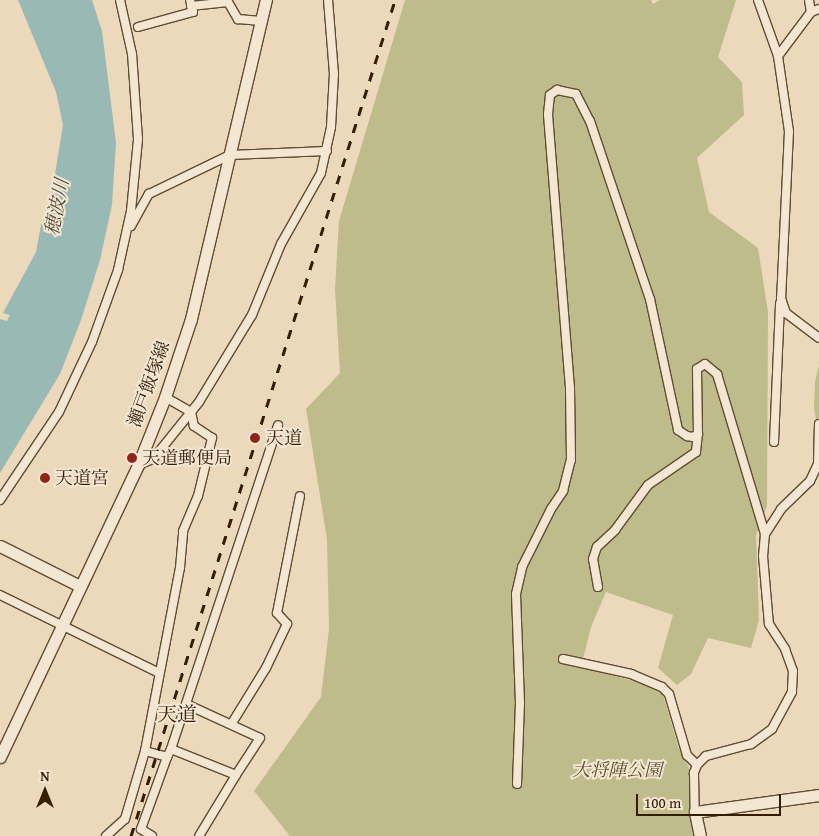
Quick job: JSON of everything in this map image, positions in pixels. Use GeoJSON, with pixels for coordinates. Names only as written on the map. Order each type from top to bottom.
{"type":"FeatureCollection","features":[{"type":"Feature","properties":{"kind":"main road","name":"瀬戸飯塚線"},"geometry":{"type":"LineString","coordinates":[[0,757],[138,465],[166,397],[191,319],[266,0]]}},
{"type":"Feature","properties":{"kind":"main road"},"geometry":{"type":"LineString","coordinates":[[0,546],[80,586]]}},
{"type":"Feature","properties":{"kind":"main road"},"geometry":{"type":"LineString","coordinates":[[700,836],[695,812],[819,795]]}},
{"type":"Feature","properties":{"kind":"street"},"geometry":{"type":"LineString","coordinates":[[0,500],[59,412],[108,300],[126,234],[138,139],[132,54],[120,0]]}},
{"type":"Feature","properties":{"kind":"street"},"geometry":{"type":"LineString","coordinates":[[138,465],[153,459],[191,412],[252,315],[281,244],[316,186],[327,152],[334,74],[328,0]]}},
{"type":"Feature","properties":{"kind":"street"},"geometry":{"type":"LineString","coordinates":[[758,0],[778,56],[789,131],[774,442]]}},
{"type":"Feature","properties":{"kind":"street"},"geometry":{"type":"LineString","coordinates":[[778,56],[815,11],[809,0]]}},
{"type":"Feature","properties":{"kind":"street"},"geometry":{"type":"LineString","coordinates":[[138,28],[193,12],[190,3],[228,2],[238,19],[262,21]]}},
{"type":"Feature","properties":{"kind":"street"},"geometry":{"type":"LineString","coordinates":[[518,784],[520,703],[516,594],[522,567],[551,509],[563,491],[572,460],[570,388],[548,114],[550,94],[557,90],[576,94],[584,104],[650,299],[678,430],[693,437],[698,434]]}},
{"type":"Feature","properties":{"kind":"street"},"geometry":{"type":"LineString","coordinates":[[126,234],[149,194],[230,155],[327,152]]}},
{"type":"Feature","properties":{"kind":"street"},"geometry":{"type":"LineString","coordinates":[[781,298],[786,313],[819,338]]}},
{"type":"Feature","properties":{"kind":"street"},"geometry":{"type":"LineString","coordinates":[[598,587],[592,560],[597,547],[615,530],[648,484],[696,452],[698,434],[695,376],[697,369],[705,364],[717,374],[765,534],[763,556],[767,616],[785,649],[793,672],[792,692],[772,729],[761,739],[706,756],[697,765],[694,773],[695,812]]}},
{"type":"Feature","properties":{"kind":"street"},"geometry":{"type":"LineString","coordinates":[[106,836],[125,819],[145,751],[180,568],[183,531],[198,496],[212,438],[194,426],[191,412],[166,397]]}},
{"type":"Feature","properties":{"kind":"street"},"geometry":{"type":"LineString","coordinates":[[765,534],[781,509],[810,481],[818,464],[819,424]]}},
{"type":"Feature","properties":{"kind":"street"},"geometry":{"type":"LineString","coordinates":[[152,836],[141,828],[171,749],[278,426]]}},
{"type":"Feature","properties":{"kind":"street"},"geometry":{"type":"LineString","coordinates":[[232,723],[266,668],[287,624],[277,613],[300,496]]}},
{"type":"Feature","properties":{"kind":"street"},"geometry":{"type":"LineString","coordinates":[[0,595],[159,673]]}},
{"type":"Feature","properties":{"kind":"street"},"geometry":{"type":"LineString","coordinates":[[563,659],[631,674],[662,687],[669,694],[687,755],[697,765]]}},
{"type":"Feature","properties":{"kind":"street"},"geometry":{"type":"LineString","coordinates":[[186,704],[232,723],[260,738],[199,836]]}},
{"type":"Feature","properties":{"kind":"street"},"geometry":{"type":"LineString","coordinates":[[171,749],[207,761],[236,775]]}},
{"type":"Feature","properties":{"kind":"street"},"geometry":{"type":"LineString","coordinates":[[145,751],[167,757]]}},
{"type":"Feature","properties":{"kind":"green space","name":"大将陣公園"},"geometry":{"type":"Polygon","coordinates":[[[405,0],[651,0],[653,4],[660,0],[736,0],[718,57],[742,82],[744,115],[697,158],[709,212],[758,248],[768,312],[767,506],[756,535],[759,620],[751,648],[708,638],[691,674],[677,685],[658,668],[673,615],[606,592],[591,627],[581,667],[652,686],[663,694],[678,746],[690,770],[689,815],[695,836],[290,836],[254,791],[321,697],[329,629],[327,539],[306,409],[340,373],[335,289],[339,221],[405,0]]]}},
{"type":"Feature","properties":{"kind":"green space"},"geometry":{"type":"Polygon","coordinates":[[[819,365],[819,436],[814,408],[815,382],[819,365]]]}},
{"type":"Feature","properties":{"kind":"water","name":"穂波川"},"geometry":{"type":"Polygon","coordinates":[[[18,0],[92,0],[102,31],[116,143],[112,205],[100,260],[81,320],[60,374],[0,473],[0,319],[7,321],[10,315],[3,313],[36,252],[41,225],[49,211],[63,125],[56,92],[18,0]]]}},
{"type":"Feature","properties":{"kind":"railway"},"geometry":{"type":"LineString","coordinates":[[131,836],[395,0]]}},
{"type":"Feature","properties":{"kind":"place","name":"天道"},"geometry":{"type":"Point","coordinates":[255,438]}},
{"type":"Feature","properties":{"kind":"place","name":"天道郵便局"},"geometry":{"type":"Point","coordinates":[132,458]}},
{"type":"Feature","properties":{"kind":"place","name":"天道宮"},"geometry":{"type":"Point","coordinates":[45,478]}},
{"type":"Feature","properties":{"kind":"district","name":"天道"},"geometry":{"type":"Point","coordinates":[177,713]}}]}
